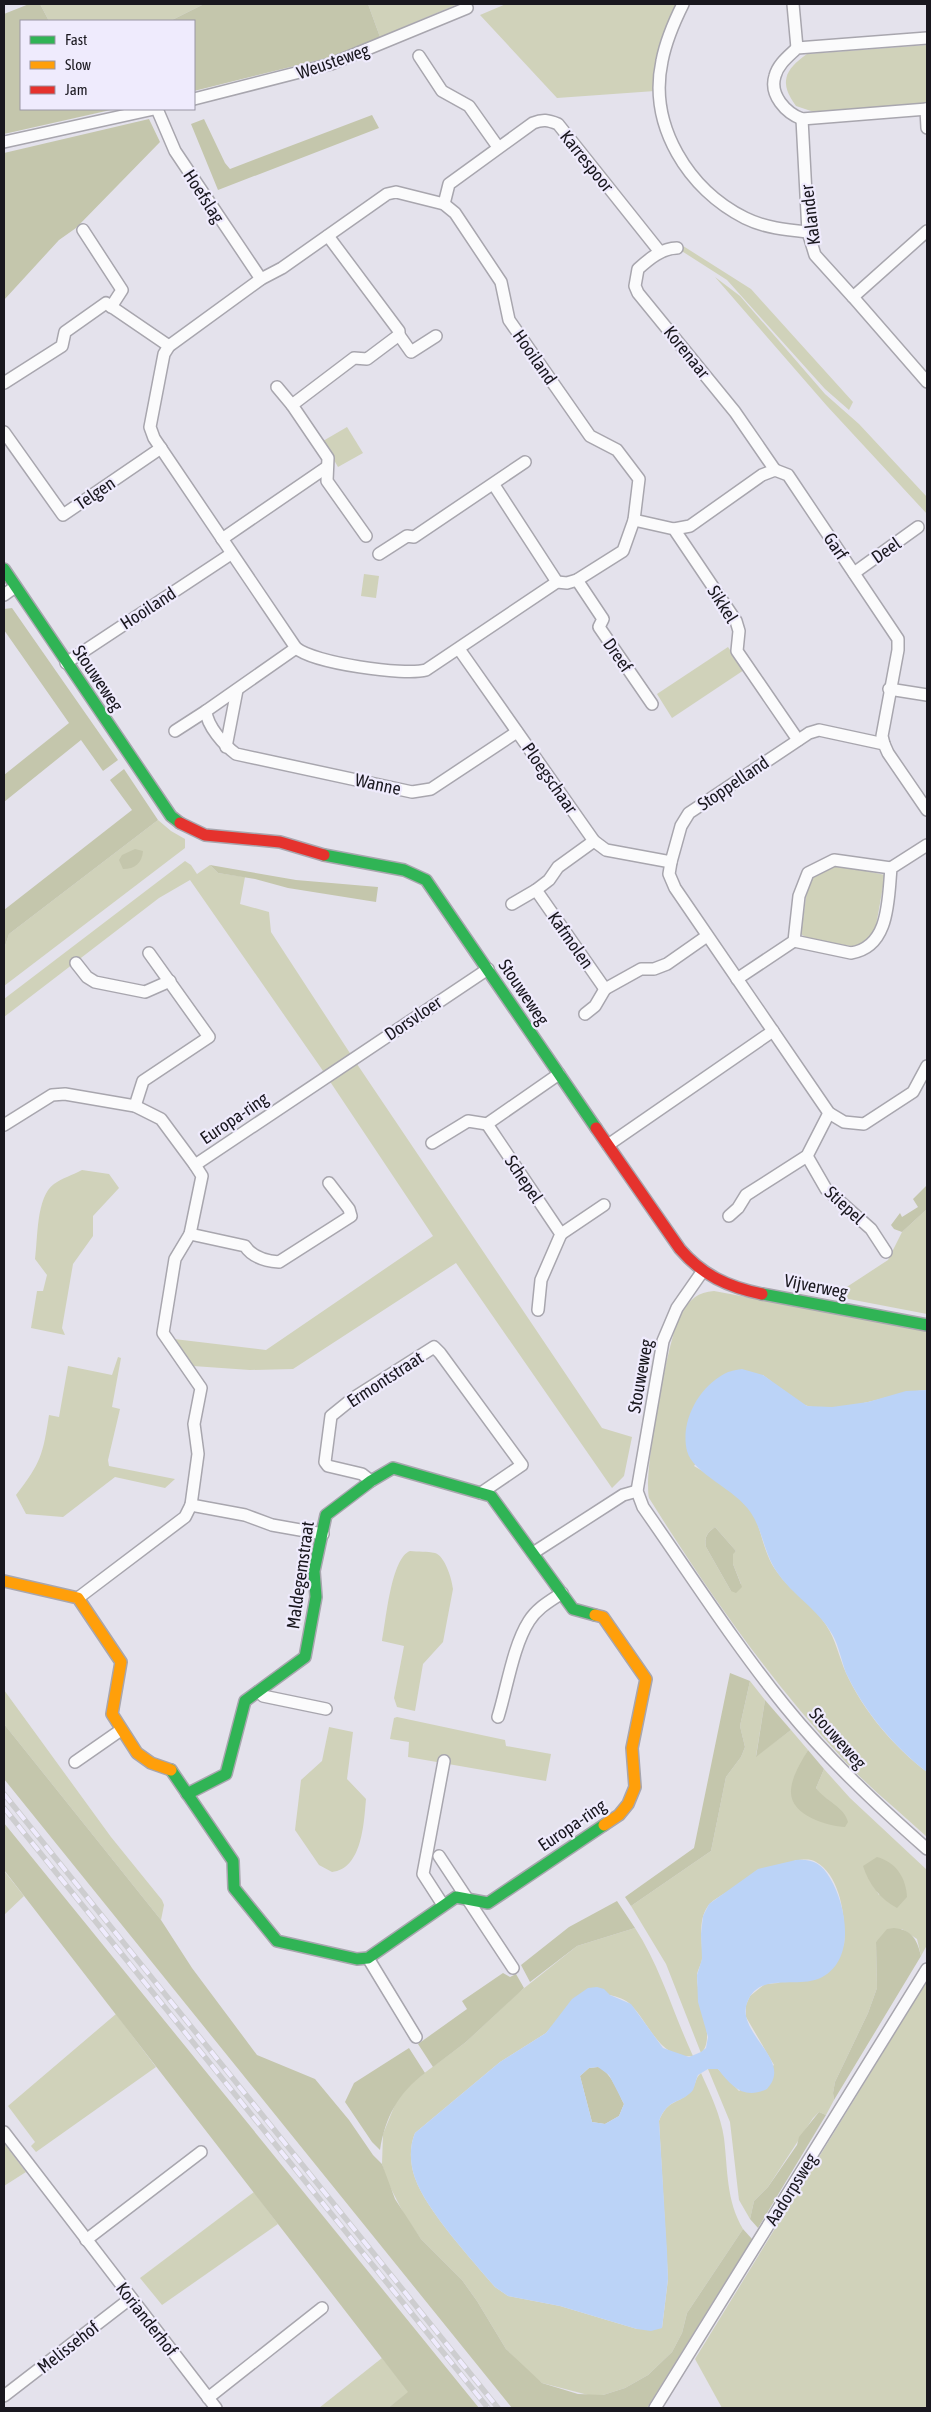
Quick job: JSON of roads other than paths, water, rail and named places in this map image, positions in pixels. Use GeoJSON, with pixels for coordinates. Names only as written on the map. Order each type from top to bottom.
{"type":"FeatureCollection","features":[{"type":"Feature","properties":{"kind":"street"},"geometry":{"type":"LineString","coordinates":[[683,4],[671,27],[661,62],[660,94],[665,124],[680,160],[694,180],[718,202],[732,211],[747,219],[776,228],[808,232]]}},
{"type":"Feature","properties":{"kind":"street"},"geometry":{"type":"LineString","coordinates":[[793,4],[797,48]]}},
{"type":"Feature","properties":{"kind":"street","name":"Weusteweg"},"geometry":{"type":"LineString","coordinates":[[195,99],[331,64],[467,8]]}},
{"type":"Feature","properties":{"kind":"street"},"geometry":{"type":"LineString","coordinates":[[927,38],[797,48],[781,64],[774,76],[775,93],[783,106],[792,115],[802,119],[927,109],[927,128]]}},
{"type":"Feature","properties":{"kind":"street"},"geometry":{"type":"LineString","coordinates":[[419,56],[442,92],[470,106],[498,147]]}},
{"type":"Feature","properties":{"kind":"street"},"geometry":{"type":"LineString","coordinates":[[4,142],[150,110]]}},
{"type":"Feature","properties":{"kind":"street","name":"Hoefslag"},"geometry":{"type":"LineString","coordinates":[[155,110],[175,151],[261,279]]}},
{"type":"Feature","properties":{"kind":"street","name":"Kalander"},"geometry":{"type":"LineString","coordinates":[[802,119],[808,232],[815,255],[927,380]]}},
{"type":"Feature","properties":{"kind":"street","name":"Karrespoor"},"geometry":{"type":"LineString","coordinates":[[444,204],[449,184],[498,147],[541,120],[558,124],[660,252]]}},
{"type":"Feature","properties":{"kind":"street"},"geometry":{"type":"LineString","coordinates":[[175,731],[296,648],[231,554],[161,448],[150,427],[164,354],[169,346],[261,279],[282,268],[387,194],[396,192],[444,204]]}},
{"type":"Feature","properties":{"kind":"street","name":"Hooiland"},"geometry":{"type":"LineString","coordinates":[[296,648],[302,654],[341,663],[413,674],[426,670],[557,582],[567,583],[577,580],[623,550],[634,520],[639,479],[617,450],[590,436],[509,320],[501,282],[455,213],[444,204]]}},
{"type":"Feature","properties":{"kind":"street"},"geometry":{"type":"LineString","coordinates":[[83,230],[122,290],[111,307]]}},
{"type":"Feature","properties":{"kind":"street"},"geometry":{"type":"LineString","coordinates":[[853,298],[927,231]]}},
{"type":"Feature","properties":{"kind":"street"},"geometry":{"type":"LineString","coordinates":[[328,236],[399,331],[399,335],[411,352],[436,336]]}},
{"type":"Feature","properties":{"kind":"street","name":"Korenaar"},"geometry":{"type":"LineString","coordinates":[[677,248],[660,252],[638,269],[635,286],[638,293],[735,412],[775,470]]}},
{"type":"Feature","properties":{"kind":"street"},"geometry":{"type":"LineString","coordinates":[[4,383],[62,346],[66,332],[106,304],[169,346]]}},
{"type":"Feature","properties":{"kind":"street"},"geometry":{"type":"LineString","coordinates":[[292,405],[354,358],[367,359],[399,335]]}},
{"type":"Feature","properties":{"kind":"street"},"geometry":{"type":"LineString","coordinates":[[277,387],[292,405],[328,458],[327,481],[366,536]]}},
{"type":"Feature","properties":{"kind":"street","name":"Telgen"},"geometry":{"type":"LineString","coordinates":[[4,432],[63,515],[161,448]]}},
{"type":"Feature","properties":{"kind":"street"},"geometry":{"type":"LineString","coordinates":[[379,554],[406,536],[414,537],[494,485],[525,462]]}},
{"type":"Feature","properties":{"kind":"street"},"geometry":{"type":"LineString","coordinates":[[222,540],[327,467]]}},
{"type":"Feature","properties":{"kind":"street"},"geometry":{"type":"LineString","coordinates":[[634,520],[674,529],[690,526],[762,475],[775,470]]}},
{"type":"Feature","properties":{"kind":"street","name":"Garf"},"geometry":{"type":"LineString","coordinates":[[775,470],[788,475],[898,639],[898,650],[889,689],[882,736],[884,744]]}},
{"type":"Feature","properties":{"kind":"street"},"geometry":{"type":"LineString","coordinates":[[494,485],[557,582]]}},
{"type":"Feature","properties":{"kind":"street","name":"Deel"},"geometry":{"type":"LineString","coordinates":[[854,573],[918,527]]}},
{"type":"Feature","properties":{"kind":"street","name":"Sikkel"},"geometry":{"type":"LineString","coordinates":[[674,529],[736,621],[739,631],[736,652],[798,740]]}},
{"type":"Feature","properties":{"kind":"street","name":"Hooiland"},"geometry":{"type":"LineString","coordinates":[[66,663],[231,554]]}},
{"type":"Feature","properties":{"kind":"street","name":"Stouweweg"},"geometry":{"type":"LineString","coordinates":[[4,569],[171,816],[182,826],[202,835],[250,841],[271,850],[306,857],[331,857],[396,869],[438,897],[680,1249],[702,1272],[677,1308],[663,1341],[637,1491],[643,1507],[735,1639],[786,1707],[852,1780],[927,1849]]}},
{"type":"Feature","properties":{"kind":"street","name":"Dreef"},"geometry":{"type":"LineString","coordinates":[[577,580],[603,619],[599,627],[652,704]]}},
{"type":"Feature","properties":{"kind":"street"},"geometry":{"type":"LineString","coordinates":[[4,595],[15,587]]}},
{"type":"Feature","properties":{"kind":"street","name":"Ploegschaar"},"geometry":{"type":"LineString","coordinates":[[459,648],[594,841],[606,850],[671,862]]}},
{"type":"Feature","properties":{"kind":"street"},"geometry":{"type":"LineString","coordinates":[[889,689],[927,695]]}},
{"type":"Feature","properties":{"kind":"street"},"geometry":{"type":"LineString","coordinates":[[226,747],[237,690]]}},
{"type":"Feature","properties":{"kind":"street"},"geometry":{"type":"LineString","coordinates":[[206,711],[206,717],[226,747]]}},
{"type":"Feature","properties":{"kind":"street","name":"Stoppelland"},"geometry":{"type":"LineString","coordinates":[[829,1114],[675,888],[669,874],[681,826],[689,813],[809,733],[819,730],[884,744]]}},
{"type":"Feature","properties":{"kind":"street","name":"Wanne"},"geometry":{"type":"LineString","coordinates":[[226,747],[236,754],[255,760],[412,792],[431,789],[517,732]]}},
{"type":"Feature","properties":{"kind":"street"},"geometry":{"type":"LineString","coordinates":[[884,744],[888,753],[927,810]]}},
{"type":"Feature","properties":{"kind":"street"},"geometry":{"type":"LineString","coordinates":[[512,904],[536,890],[549,880],[558,867],[594,841]]}},
{"type":"Feature","properties":{"kind":"street"},"geometry":{"type":"LineString","coordinates":[[794,940],[799,896],[808,873],[834,860],[843,859],[891,868],[927,845]]}},
{"type":"Feature","properties":{"kind":"street"},"geometry":{"type":"LineString","coordinates":[[737,979],[794,940],[851,953],[868,947],[874,942],[885,922],[891,868]]}},
{"type":"Feature","properties":{"kind":"street","name":"Kafmolen"},"geometry":{"type":"LineString","coordinates":[[536,890],[605,989]]}},
{"type":"Feature","properties":{"kind":"street"},"geometry":{"type":"LineString","coordinates":[[585,1014],[595,1006],[605,989],[641,969],[654,969],[667,964],[707,936]]}},
{"type":"Feature","properties":{"kind":"street"},"geometry":{"type":"LineString","coordinates":[[135,1106],[143,1081],[209,1037],[149,953]]}},
{"type":"Feature","properties":{"kind":"street"},"geometry":{"type":"LineString","coordinates":[[76,963],[87,977],[95,982],[145,992],[170,981]]}},
{"type":"Feature","properties":{"kind":"street","name":"Dorsvloer"},"geometry":{"type":"LineString","coordinates":[[339,1068],[488,969]]}},
{"type":"Feature","properties":{"kind":"street"},"geometry":{"type":"LineString","coordinates":[[608,1145],[773,1031]]}},
{"type":"Feature","properties":{"kind":"street"},"geometry":{"type":"LineString","coordinates":[[729,1216],[738,1208],[746,1195],[807,1156],[829,1114],[844,1122],[864,1124],[913,1092],[927,1066]]}},
{"type":"Feature","properties":{"kind":"street","name":"Europa-ring"},"geometry":{"type":"LineString","coordinates":[[4,1125],[52,1094],[65,1094],[135,1106],[161,1119],[195,1165],[339,1068]]}},
{"type":"Feature","properties":{"kind":"street"},"geometry":{"type":"LineString","coordinates":[[432,1143],[468,1121],[487,1124],[559,1074]]}},
{"type":"Feature","properties":{"kind":"street","name":"Schepel"},"geometry":{"type":"LineString","coordinates":[[487,1124],[562,1234]]}},
{"type":"Feature","properties":{"kind":"street","name":"Stiepel"},"geometry":{"type":"LineString","coordinates":[[807,1156],[826,1189],[871,1229],[886,1252]]}},
{"type":"Feature","properties":{"kind":"street"},"geometry":{"type":"LineString","coordinates":[[78,1598],[185,1517],[192,1505],[198,1454],[194,1424],[200,1388],[163,1333],[175,1259],[190,1234],[202,1176],[195,1165]]}},
{"type":"Feature","properties":{"kind":"street"},"geometry":{"type":"LineString","coordinates":[[190,1234],[245,1246],[249,1253],[268,1261],[279,1262],[351,1216],[349,1209],[330,1183]]}},
{"type":"Feature","properties":{"kind":"street"},"geometry":{"type":"LineString","coordinates":[[538,1310],[541,1280],[562,1234],[604,1205]]}},
{"type":"Feature","properties":{"kind":"street","name":"Vijverweg"},"geometry":{"type":"LineString","coordinates":[[702,1272],[715,1281],[743,1290],[927,1325]]}},
{"type":"Feature","properties":{"kind":"street","name":"Ermontstraat"},"geometry":{"type":"LineString","coordinates":[[371,1481],[362,1474],[328,1466],[325,1462],[331,1416],[352,1399],[434,1348],[440,1353],[522,1465],[481,1493]]}},
{"type":"Feature","properties":{"kind":"street","name":"Maldegemstraat"},"geometry":{"type":"LineString","coordinates":[[187,1794],[226,1774],[245,1701],[305,1657],[316,1597],[314,1571],[326,1515],[371,1481],[393,1468],[491,1496],[533,1553]]}},
{"type":"Feature","properties":{"kind":"street"},"geometry":{"type":"LineString","coordinates":[[533,1553],[623,1495],[637,1491]]}},
{"type":"Feature","properties":{"kind":"street"},"geometry":{"type":"LineString","coordinates":[[192,1505],[245,1515],[272,1525],[323,1534]]}},
{"type":"Feature","properties":{"kind":"street","name":"Europa-ring"},"geometry":{"type":"LineString","coordinates":[[368,1958],[456,1897],[468,1901],[488,1903],[619,1815],[628,1804],[635,1787],[632,1770],[632,1748],[646,1678],[603,1617],[573,1609],[533,1553]]}},
{"type":"Feature","properties":{"kind":"street"},"geometry":{"type":"LineString","coordinates":[[4,1581],[78,1598],[121,1662],[112,1714],[137,1753],[152,1763],[171,1769],[233,1862],[234,1888],[277,1941],[357,1959],[368,1958],[416,2037]]}},
{"type":"Feature","properties":{"kind":"street"},"geometry":{"type":"LineString","coordinates":[[498,1717],[522,1636],[530,1620],[538,1609],[562,1593]]}},
{"type":"Feature","properties":{"kind":"street"},"geometry":{"type":"LineString","coordinates":[[259,1692],[263,1696],[326,1709]]}},
{"type":"Feature","properties":{"kind":"street"},"geometry":{"type":"LineString","coordinates":[[75,1762],[121,1730]]}},
{"type":"Feature","properties":{"kind":"street"},"geometry":{"type":"LineString","coordinates":[[443,1905],[423,1874],[444,1761]]}},
{"type":"Feature","properties":{"kind":"street"},"geometry":{"type":"LineString","coordinates":[[439,1856],[513,1968]]}},
{"type":"Feature","properties":{"kind":"street","name":"Aadorpsweg"},"geometry":{"type":"LineString","coordinates":[[655,2408],[927,1969]]}},
{"type":"Feature","properties":{"kind":"street","name":"Korianderhof"},"geometry":{"type":"LineString","coordinates":[[4,2132],[216,2408]]}},
{"type":"Feature","properties":{"kind":"street"},"geometry":{"type":"LineString","coordinates":[[86,2240],[201,2152]]}},
{"type":"Feature","properties":{"kind":"street","name":"Melissehof"},"geometry":{"type":"LineString","coordinates":[[4,2396],[132,2298]]}},
{"type":"Feature","properties":{"kind":"street"},"geometry":{"type":"LineString","coordinates":[[208,2398],[322,2308]]}},
{"type":"Feature","properties":{"kind":"water"},"geometry":{"type":"Polygon","coordinates":[[[742,1369],[763,1375],[807,1406],[832,1407],[868,1402],[906,1391],[927,1390],[927,1772],[892,1740],[862,1701],[846,1673],[832,1634],[820,1617],[790,1588],[777,1572],[769,1558],[751,1513],[736,1496],[697,1467],[687,1451],[686,1429],[693,1407],[699,1397],[706,1388],[724,1374],[742,1369]]]}},
{"type":"Feature","properties":{"kind":"water"},"geometry":{"type":"Polygon","coordinates":[[[796,1860],[812,1861],[820,1865],[830,1878],[841,1903],[845,1933],[843,1947],[839,1960],[830,1971],[818,1979],[768,1984],[759,1987],[752,1993],[747,2003],[746,2014],[749,2025],[770,2057],[774,2068],[773,2078],[767,2089],[752,2093],[739,2090],[718,2069],[708,2069],[698,2075],[693,2090],[671,2104],[659,2121],[668,2279],[662,2328],[651,2331],[637,2329],[560,2306],[508,2296],[495,2287],[462,2249],[429,2205],[421,2191],[415,2178],[411,2161],[411,2150],[415,2133],[500,2062],[546,2033],[572,1999],[588,1988],[597,1987],[604,1989],[610,1995],[631,2004],[663,2048],[689,2057],[701,2052],[706,2048],[708,2037],[698,2002],[697,1975],[702,1959],[701,1934],[703,1916],[709,1904],[758,1869],[796,1860]],[[598,2067],[589,2068],[580,2076],[592,2122],[605,2124],[619,2116],[624,2104],[609,2075],[598,2067]]]}},
{"type":"Feature","properties":{"kind":"railway"},"geometry":{"type":"LineString","coordinates":[[4,1794],[498,2408]]}},
{"type":"Feature","properties":{"kind":"railway"},"geometry":{"type":"LineString","coordinates":[[4,1808],[488,2408]]}}]}
